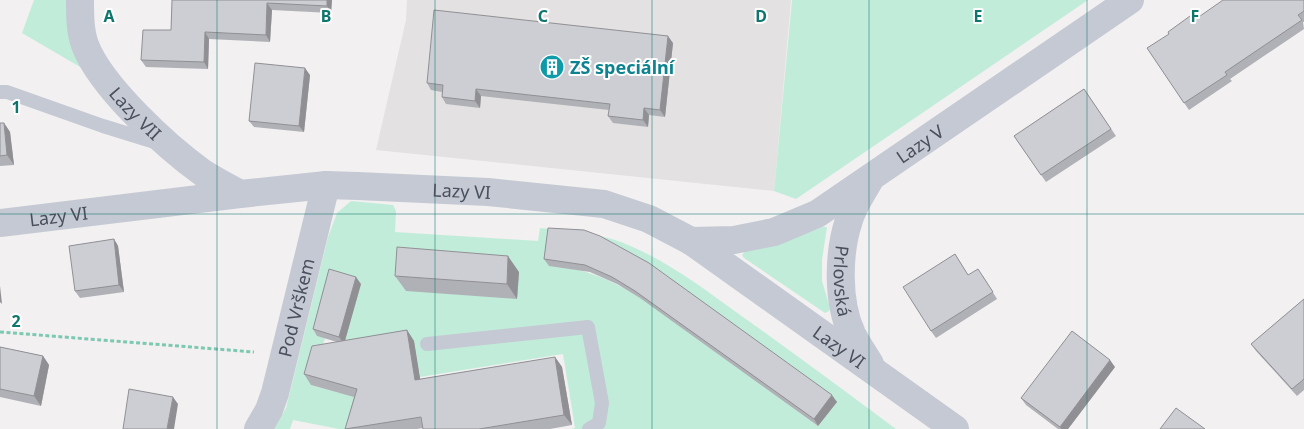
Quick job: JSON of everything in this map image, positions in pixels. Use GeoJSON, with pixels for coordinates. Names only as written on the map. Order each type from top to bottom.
{"type":"FeatureCollection","features":[{"type":"Feature","properties":{"kind":"street","name":"Lazy VII"},"geometry":{"type":"LineString","coordinates":[[80,0],[81,27],[85,45],[98,70],[141,119],[173,148],[204,174],[240,194]]}},
{"type":"Feature","properties":{"kind":"street","name":"Lazy V"},"geometry":{"type":"LineString","coordinates":[[691,241],[734,240],[774,232],[817,214],[1130,0]]}},
{"type":"Feature","properties":{"kind":"street","name":"Prlovská"},"geometry":{"type":"LineString","coordinates":[[870,178],[849,220],[841,260],[841,288],[846,317],[852,334],[874,371],[955,429]]}},
{"type":"Feature","properties":{"kind":"street","name":"Lazy VI"},"geometry":{"type":"LineString","coordinates":[[0,222],[326,185],[488,192],[604,204],[649,219],[691,241],[874,371]]}},
{"type":"Feature","properties":{"kind":"street","name":"Pod Vrškem"},"geometry":{"type":"LineString","coordinates":[[258,429],[272,402],[326,185]]}},
{"type":"Feature","properties":{"kind":"lane"},"geometry":{"type":"LineString","coordinates":[[0,92],[7,92],[103,126],[173,148]]}},
{"type":"Feature","properties":{"kind":"lane"},"geometry":{"type":"LineString","coordinates":[[427,344],[588,327],[602,402],[600,423],[589,429]]}},
{"type":"Feature","properties":{"kind":"path"},"geometry":{"type":"LineString","coordinates":[[0,332],[285,354]]}},
{"type":"Feature","properties":{"kind":"shaded area"},"geometry":{"type":"Polygon","coordinates":[[[407,0],[791,0],[774,191],[376,150],[406,20],[407,0]]]}},
{"type":"Feature","properties":{"kind":"green space"},"geometry":{"type":"Polygon","coordinates":[[[34,0],[70,0],[87,71],[22,33],[34,0]]]}},
{"type":"Feature","properties":{"kind":"green space"},"geometry":{"type":"Polygon","coordinates":[[[792,0],[1088,0],[796,199],[774,191],[792,0]]]}},
{"type":"Feature","properties":{"kind":"green space"},"geometry":{"type":"Polygon","coordinates":[[[351,201],[393,205],[396,211],[395,232],[538,241],[540,228],[594,235],[629,245],[661,261],[692,281],[896,429],[570,429],[575,428],[563,354],[420,377],[414,341],[379,347],[355,429],[339,429],[293,420],[290,429],[274,429],[286,408],[328,237],[337,213],[351,201]],[[553,235],[549,265],[575,269],[599,276],[644,300],[818,426],[836,403],[646,266],[601,243],[553,235]],[[334,276],[317,336],[325,338],[311,385],[340,393],[354,346],[344,344],[361,284],[334,276]]]}},
{"type":"Feature","properties":{"kind":"green space"},"geometry":{"type":"Polygon","coordinates":[[[827,227],[822,260],[822,281],[830,308],[825,313],[742,255],[746,250],[786,241],[827,227]]]}},
{"type":"Feature","properties":{"kind":"building"},"geometry":{"type":"Polygon","coordinates":[[[172,0],[327,0],[327,6],[267,3],[266,35],[205,32],[204,62],[141,60],[143,30],[171,30],[172,0]]]}},
{"type":"Feature","properties":{"kind":"building"},"geometry":{"type":"Polygon","coordinates":[[[1223,0],[1304,0],[1304,11],[1298,15],[1302,20],[1225,72],[1227,75],[1184,103],[1147,48],[1169,34],[1168,32],[1190,16],[1193,21],[1223,0]]]}},
{"type":"Feature","properties":{"kind":"building","name":"ZŠ speciální"},"geometry":{"type":"Polygon","coordinates":[[[434,10],[668,36],[660,110],[644,108],[643,120],[608,116],[610,104],[476,89],[475,101],[442,97],[443,85],[427,83],[434,10]]]}},
{"type":"Feature","properties":{"kind":"building"},"geometry":{"type":"Polygon","coordinates":[[[255,63],[305,68],[299,126],[249,121],[255,63]]]}},
{"type":"Feature","properties":{"kind":"building"},"geometry":{"type":"Polygon","coordinates":[[[1084,89],[1111,129],[1041,175],[1014,136],[1084,89]]]}},
{"type":"Feature","properties":{"kind":"building"},"geometry":{"type":"Polygon","coordinates":[[[0,123],[4,123],[7,155],[0,156],[0,123]]]}},
{"type":"Feature","properties":{"kind":"building"},"geometry":{"type":"Polygon","coordinates":[[[548,228],[584,230],[600,236],[649,263],[832,395],[814,419],[635,291],[612,277],[585,265],[544,259],[548,228]]]}},
{"type":"Feature","properties":{"kind":"building"},"geometry":{"type":"Polygon","coordinates":[[[114,239],[119,285],[75,291],[69,246],[114,239]]]}},
{"type":"Feature","properties":{"kind":"building"},"geometry":{"type":"Polygon","coordinates":[[[397,247],[508,256],[507,284],[395,276],[397,247]]]}},
{"type":"Feature","properties":{"kind":"building"},"geometry":{"type":"Polygon","coordinates":[[[955,254],[968,275],[978,269],[993,292],[931,331],[903,287],[955,254]]]}},
{"type":"Feature","properties":{"kind":"building"},"geometry":{"type":"Polygon","coordinates":[[[329,269],[356,277],[339,337],[313,329],[329,269]]]}},
{"type":"Feature","properties":{"kind":"building"},"geometry":{"type":"Polygon","coordinates":[[[1304,299],[1304,379],[1292,389],[1251,344],[1304,299]]]}},
{"type":"Feature","properties":{"kind":"building"},"geometry":{"type":"Polygon","coordinates":[[[407,330],[415,380],[555,357],[564,415],[479,429],[423,429],[421,417],[345,429],[357,389],[304,374],[312,346],[407,330]]]}},
{"type":"Feature","properties":{"kind":"building"},"geometry":{"type":"Polygon","coordinates":[[[1072,331],[1110,360],[1060,427],[1021,398],[1072,331]]]}},
{"type":"Feature","properties":{"kind":"building"},"geometry":{"type":"Polygon","coordinates":[[[0,347],[43,356],[34,396],[0,389],[0,347]]]}},
{"type":"Feature","properties":{"kind":"building"},"geometry":{"type":"Polygon","coordinates":[[[129,389],[173,397],[167,429],[123,429],[129,389]]]}},
{"type":"Feature","properties":{"kind":"building"},"geometry":{"type":"Polygon","coordinates":[[[1176,408],[1205,429],[1160,429],[1176,408]]]}},
{"type":"Feature","properties":{"kind":"place","name":"ZŠ speciální"},"geometry":{"type":"Point","coordinates":[552,67]}}]}
